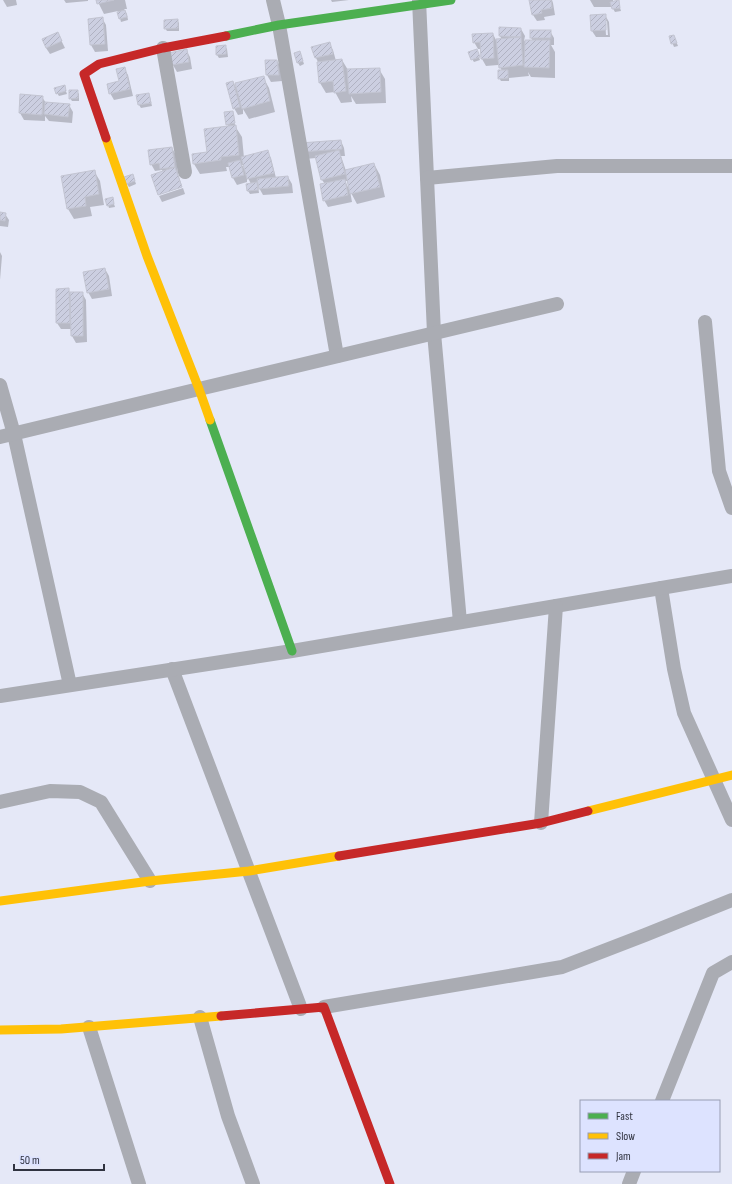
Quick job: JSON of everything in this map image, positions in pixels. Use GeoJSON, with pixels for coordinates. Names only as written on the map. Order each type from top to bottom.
{"type":"FeatureCollection","features":[{"type":"Feature","properties":{"kind":"street"},"geometry":{"type":"LineString","coordinates":[[273,0],[337,356]]}},
{"type":"Feature","properties":{"kind":"street"},"geometry":{"type":"LineString","coordinates":[[292,651],[199,389],[147,256],[84,74],[99,64],[163,48],[278,25],[420,2],[452,0]]}},
{"type":"Feature","properties":{"kind":"street"},"geometry":{"type":"LineString","coordinates":[[420,2],[434,333],[460,622]]}},
{"type":"Feature","properties":{"kind":"street"},"geometry":{"type":"LineString","coordinates":[[163,48],[185,172]]}},
{"type":"Feature","properties":{"kind":"street"},"geometry":{"type":"LineString","coordinates":[[427,178],[557,166],[732,166]]}},
{"type":"Feature","properties":{"kind":"street"},"geometry":{"type":"LineString","coordinates":[[0,437],[557,304]]}},
{"type":"Feature","properties":{"kind":"street"},"geometry":{"type":"LineString","coordinates":[[705,322],[719,470],[732,508]]}},
{"type":"Feature","properties":{"kind":"street"},"geometry":{"type":"LineString","coordinates":[[0,385],[14,434],[70,685]]}},
{"type":"Feature","properties":{"kind":"street"},"geometry":{"type":"LineString","coordinates":[[0,696],[292,651],[732,576]]}},
{"type":"Feature","properties":{"kind":"street"},"geometry":{"type":"LineString","coordinates":[[661,588],[674,669],[684,713],[732,820]]}},
{"type":"Feature","properties":{"kind":"street"},"geometry":{"type":"LineString","coordinates":[[540,823],[556,606]]}},
{"type":"Feature","properties":{"kind":"street"},"geometry":{"type":"LineString","coordinates":[[172,669],[301,1009]]}},
{"type":"Feature","properties":{"kind":"street"},"geometry":{"type":"LineString","coordinates":[[0,901],[150,881],[249,871],[540,823],[732,775]]}},
{"type":"Feature","properties":{"kind":"street"},"geometry":{"type":"LineString","coordinates":[[0,802],[50,791],[80,792],[101,802],[150,881]]}},
{"type":"Feature","properties":{"kind":"street"},"geometry":{"type":"LineString","coordinates":[[0,1030],[90,1027],[324,1007],[562,967],[732,900]]}},
{"type":"Feature","properties":{"kind":"street"},"geometry":{"type":"LineString","coordinates":[[662,1100],[713,973],[732,962]]}},
{"type":"Feature","properties":{"kind":"street"},"geometry":{"type":"LineString","coordinates":[[324,1007],[390,1184]]}},
{"type":"Feature","properties":{"kind":"street"},"geometry":{"type":"LineString","coordinates":[[200,1017],[228,1116],[252,1184]]}},
{"type":"Feature","properties":{"kind":"street"},"geometry":{"type":"LineString","coordinates":[[90,1027],[139,1184]]}},
{"type":"Feature","properties":{"kind":"street"},"geometry":{"type":"LineString","coordinates":[[629,1184],[634,1172]]}},
{"type":"Feature","properties":{"kind":"building"},"geometry":{"type":"Polygon","coordinates":[[[96,0],[114,0],[97,4],[96,0]]]}},
{"type":"Feature","properties":{"kind":"building"},"geometry":{"type":"Polygon","coordinates":[[[529,0],[551,0],[552,8],[541,10],[542,13],[532,15],[529,0]]]}},
{"type":"Feature","properties":{"kind":"building"},"geometry":{"type":"Polygon","coordinates":[[[619,0],[620,8],[612,9],[610,2],[619,0]]]}},
{"type":"Feature","properties":{"kind":"building"},"geometry":{"type":"Polygon","coordinates":[[[125,10],[127,17],[119,19],[117,12],[125,10]]]}},
{"type":"Feature","properties":{"kind":"building"},"geometry":{"type":"Polygon","coordinates":[[[606,14],[606,30],[591,31],[590,15],[606,14]]]}},
{"type":"Feature","properties":{"kind":"building"},"geometry":{"type":"Polygon","coordinates":[[[103,17],[105,44],[90,45],[88,19],[103,17]]]}},
{"type":"Feature","properties":{"kind":"building"},"geometry":{"type":"Polygon","coordinates":[[[178,19],[178,28],[164,29],[164,20],[178,19]]]}},
{"type":"Feature","properties":{"kind":"building"},"geometry":{"type":"Polygon","coordinates":[[[499,27],[521,28],[521,37],[499,36],[499,27]]]}},
{"type":"Feature","properties":{"kind":"building"},"geometry":{"type":"Polygon","coordinates":[[[530,30],[551,30],[551,38],[530,38],[530,30]]]}},
{"type":"Feature","properties":{"kind":"building"},"geometry":{"type":"Polygon","coordinates":[[[58,32],[62,41],[46,48],[42,39],[58,32]]]}},
{"type":"Feature","properties":{"kind":"building"},"geometry":{"type":"Polygon","coordinates":[[[493,33],[494,58],[481,59],[480,42],[473,43],[472,34],[493,33]]]}},
{"type":"Feature","properties":{"kind":"building"},"geometry":{"type":"Polygon","coordinates":[[[674,35],[677,43],[671,44],[669,36],[674,35]]]}},
{"type":"Feature","properties":{"kind":"building"},"geometry":{"type":"Polygon","coordinates":[[[521,37],[523,65],[499,68],[496,39],[521,37]]]}},
{"type":"Feature","properties":{"kind":"building"},"geometry":{"type":"Polygon","coordinates":[[[525,40],[550,40],[549,68],[524,67],[525,40]]]}},
{"type":"Feature","properties":{"kind":"building"},"geometry":{"type":"Polygon","coordinates":[[[330,42],[333,54],[315,58],[311,47],[330,42]]]}},
{"type":"Feature","properties":{"kind":"building"},"geometry":{"type":"Polygon","coordinates":[[[226,45],[226,54],[216,55],[216,46],[226,45]]]}},
{"type":"Feature","properties":{"kind":"building"},"geometry":{"type":"Polygon","coordinates":[[[187,49],[189,62],[172,65],[169,53],[187,49]]]}},
{"type":"Feature","properties":{"kind":"building"},"geometry":{"type":"Polygon","coordinates":[[[477,49],[480,57],[471,60],[468,52],[477,49]]]}},
{"type":"Feature","properties":{"kind":"building"},"geometry":{"type":"Polygon","coordinates":[[[300,51],[303,61],[297,63],[294,53],[300,51]]]}},
{"type":"Feature","properties":{"kind":"building"},"geometry":{"type":"Polygon","coordinates":[[[342,59],[346,91],[334,93],[333,81],[319,83],[317,62],[342,59]]]}},
{"type":"Feature","properties":{"kind":"building"},"geometry":{"type":"Polygon","coordinates":[[[265,60],[277,60],[279,75],[266,75],[265,60]]]}},
{"type":"Feature","properties":{"kind":"building"},"geometry":{"type":"Polygon","coordinates":[[[125,67],[130,89],[109,94],[107,84],[119,81],[116,69],[125,67]]]}},
{"type":"Feature","properties":{"kind":"building"},"geometry":{"type":"Polygon","coordinates":[[[380,68],[381,92],[349,94],[347,69],[380,68]]]}},
{"type":"Feature","properties":{"kind":"building"},"geometry":{"type":"Polygon","coordinates":[[[498,70],[508,70],[508,78],[498,79],[498,70]]]}},
{"type":"Feature","properties":{"kind":"building"},"geometry":{"type":"Polygon","coordinates":[[[264,76],[270,101],[242,109],[235,83],[264,76]]]}},
{"type":"Feature","properties":{"kind":"building"},"geometry":{"type":"Polygon","coordinates":[[[233,81],[240,107],[233,109],[226,83],[233,81]]]}},
{"type":"Feature","properties":{"kind":"building"},"geometry":{"type":"Polygon","coordinates":[[[65,85],[66,91],[56,94],[54,88],[65,85]]]}},
{"type":"Feature","properties":{"kind":"building"},"geometry":{"type":"Polygon","coordinates":[[[69,90],[78,90],[78,98],[69,99],[69,90]]]}},
{"type":"Feature","properties":{"kind":"building"},"geometry":{"type":"Polygon","coordinates":[[[149,93],[151,103],[138,105],[136,95],[149,93]]]}},
{"type":"Feature","properties":{"kind":"building"},"geometry":{"type":"Polygon","coordinates":[[[20,94],[43,96],[42,115],[19,113],[20,94]]]}},
{"type":"Feature","properties":{"kind":"building"},"geometry":{"type":"Polygon","coordinates":[[[45,102],[70,104],[68,117],[44,114],[45,102]]]}},
{"type":"Feature","properties":{"kind":"building"},"geometry":{"type":"Polygon","coordinates":[[[233,111],[235,123],[226,125],[224,112],[233,111]]]}},
{"type":"Feature","properties":{"kind":"building"},"geometry":{"type":"Polygon","coordinates":[[[236,125],[239,155],[221,157],[221,160],[193,164],[192,154],[207,152],[204,129],[236,125]]]}},
{"type":"Feature","properties":{"kind":"building"},"geometry":{"type":"Polygon","coordinates":[[[341,140],[342,149],[300,152],[300,143],[341,140]]]}},
{"type":"Feature","properties":{"kind":"building"},"geometry":{"type":"Polygon","coordinates":[[[172,147],[175,167],[160,169],[159,163],[150,165],[148,150],[172,147]]]}},
{"type":"Feature","properties":{"kind":"building"},"geometry":{"type":"Polygon","coordinates":[[[268,150],[274,173],[247,179],[241,157],[268,150]]]}},
{"type":"Feature","properties":{"kind":"building"},"geometry":{"type":"Polygon","coordinates":[[[339,150],[345,174],[321,180],[315,156],[339,150]]]}},
{"type":"Feature","properties":{"kind":"building"},"geometry":{"type":"Polygon","coordinates":[[[240,160],[244,175],[232,178],[228,163],[240,160]]]}},
{"type":"Feature","properties":{"kind":"building"},"geometry":{"type":"Polygon","coordinates":[[[374,163],[380,187],[350,194],[345,170],[374,163]]]}},
{"type":"Feature","properties":{"kind":"building"},"geometry":{"type":"Polygon","coordinates":[[[175,167],[182,187],[158,195],[151,175],[175,167]]]}},
{"type":"Feature","properties":{"kind":"building"},"geometry":{"type":"Polygon","coordinates":[[[95,170],[99,194],[85,197],[86,206],[67,209],[61,176],[95,170]]]}},
{"type":"Feature","properties":{"kind":"building"},"geometry":{"type":"Polygon","coordinates":[[[133,174],[135,181],[126,184],[124,177],[133,174]]]}},
{"type":"Feature","properties":{"kind":"building"},"geometry":{"type":"Polygon","coordinates":[[[288,176],[289,186],[259,189],[257,179],[288,176]]]}},
{"type":"Feature","properties":{"kind":"building"},"geometry":{"type":"Polygon","coordinates":[[[345,179],[348,195],[323,201],[320,184],[345,179]]]}},
{"type":"Feature","properties":{"kind":"building"},"geometry":{"type":"Polygon","coordinates":[[[257,182],[258,190],[247,191],[246,184],[257,182]]]}},
{"type":"Feature","properties":{"kind":"building"},"geometry":{"type":"Polygon","coordinates":[[[113,197],[114,204],[107,206],[105,199],[113,197]]]}},
{"type":"Feature","properties":{"kind":"building"},"geometry":{"type":"Polygon","coordinates":[[[0,212],[6,213],[5,221],[0,220],[0,212]]]}},
{"type":"Feature","properties":{"kind":"building"},"geometry":{"type":"Polygon","coordinates":[[[105,268],[109,289],[87,293],[83,272],[105,268]]]}},
{"type":"Feature","properties":{"kind":"building"},"geometry":{"type":"Polygon","coordinates":[[[69,288],[70,323],[56,323],[56,289],[69,288]]]}},
{"type":"Feature","properties":{"kind":"building"},"geometry":{"type":"Polygon","coordinates":[[[70,292],[83,292],[83,336],[71,336],[70,292]]]}},
{"type":"Feature","properties":{"kind":"traffic: fast"},"geometry":{"type":"LineString","coordinates":[[226,36],[279,25],[451,0]]}},
{"type":"Feature","properties":{"kind":"traffic: fast"},"geometry":{"type":"LineString","coordinates":[[210,420],[292,651]]}},
{"type":"Feature","properties":{"kind":"traffic: slow"},"geometry":{"type":"LineString","coordinates":[[106,138],[147,256],[210,420]]}},
{"type":"Feature","properties":{"kind":"traffic: slow"},"geometry":{"type":"LineString","coordinates":[[588,811],[732,775]]}},
{"type":"Feature","properties":{"kind":"traffic: slow"},"geometry":{"type":"LineString","coordinates":[[0,901],[150,881],[249,871],[339,856]]}},
{"type":"Feature","properties":{"kind":"traffic: slow"},"geometry":{"type":"LineString","coordinates":[[0,1030],[61,1029],[221,1016]]}},
{"type":"Feature","properties":{"kind":"traffic: jam"},"geometry":{"type":"LineString","coordinates":[[106,138],[84,74],[99,64],[163,48],[226,36]]}},
{"type":"Feature","properties":{"kind":"traffic: jam"},"geometry":{"type":"LineString","coordinates":[[339,856],[541,823],[588,811]]}},
{"type":"Feature","properties":{"kind":"traffic: jam"},"geometry":{"type":"LineString","coordinates":[[221,1016],[324,1007],[390,1184]]}}]}
